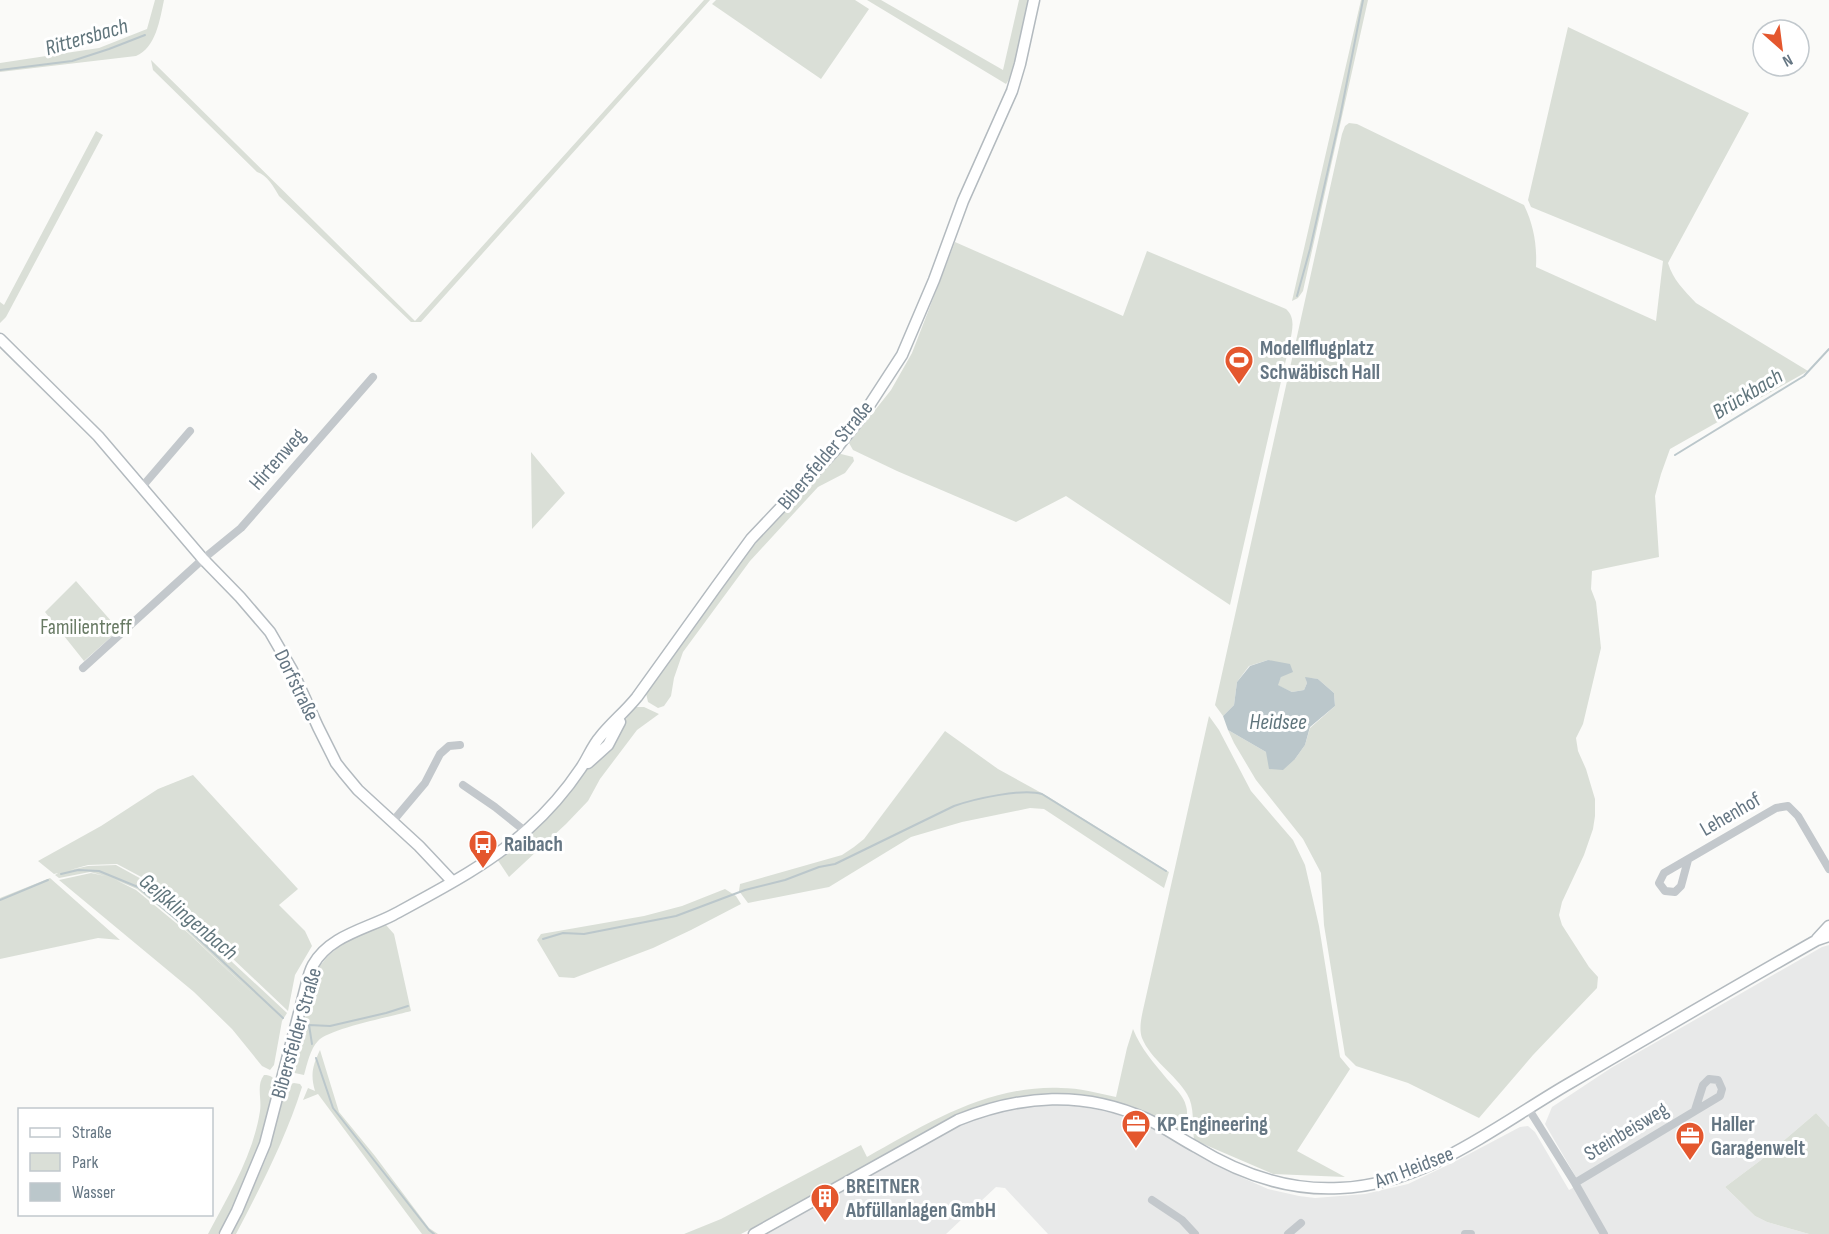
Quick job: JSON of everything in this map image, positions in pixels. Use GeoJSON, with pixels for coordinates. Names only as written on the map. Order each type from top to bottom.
{"type":"FeatureCollection","features":[{"type":"Feature","properties":{"kind":"street","name":"Bibersfelder Straße"},"geometry":{"type":"LineString","coordinates":[[225,1234],[265,1143],[304,990],[313,966],[322,951],[340,938],[391,915],[499,853],[546,811],[580,769],[608,745],[624,713],[751,539],[836,449],[863,415],[902,355],[977,169],[1012,92],[1034,0]]}},
{"type":"Feature","properties":{"kind":"street","name":"Dorfstraße"},"geometry":{"type":"LineString","coordinates":[[0,339],[91,429],[203,559],[270,632],[292,670],[318,728],[343,772],[358,790],[393,821],[452,881]]}},
{"type":"Feature","properties":{"kind":"street","name":"Hirtenweg"},"geometry":{"type":"LineString","coordinates":[[83,668],[203,559],[241,528],[373,377]]}},
{"type":"Feature","properties":{"kind":"street"},"geometry":{"type":"LineString","coordinates":[[141,488],[190,432]]}},
{"type":"Feature","properties":{"kind":"street"},"geometry":{"type":"LineString","coordinates":[[393,821],[425,783],[440,754],[449,746],[460,746]]}},
{"type":"Feature","properties":{"kind":"street"},"geometry":{"type":"LineString","coordinates":[[463,785],[525,831]]}},
{"type":"Feature","properties":{"kind":"street","name":"Lehenhof"},"geometry":{"type":"LineString","coordinates":[[1688,860],[1681,886],[1675,892],[1665,891],[1659,884],[1664,873],[1776,808],[1788,806],[1798,816],[1829,869]]}},
{"type":"Feature","properties":{"kind":"street","name":"Am Heidsee"},"geometry":{"type":"LineString","coordinates":[[1817,940],[1829,926]]}},
{"type":"Feature","properties":{"kind":"street","name":"Am Heidsee"},"geometry":{"type":"LineString","coordinates":[[754,1234],[958,1120],[987,1109],[1020,1101],[1069,1099],[1111,1107],[1146,1118],[1198,1149],[1254,1176],[1281,1183],[1310,1188],[1340,1188],[1385,1182],[1433,1164],[1817,940],[1829,936]]}},
{"type":"Feature","properties":{"kind":"street","name":"Steinbeisweg"},"geometry":{"type":"LineString","coordinates":[[1528,1108],[1604,1234]]}},
{"type":"Feature","properties":{"kind":"street","name":"Steinbeisweg"},"geometry":{"type":"LineString","coordinates":[[1575,1183],[1695,1110]]}},
{"type":"Feature","properties":{"kind":"street"},"geometry":{"type":"LineString","coordinates":[[1152,1200],[1182,1220],[1195,1234]]}},
{"type":"Feature","properties":{"kind":"street"},"geometry":{"type":"LineString","coordinates":[[1288,1234],[1301,1223]]}},
{"type":"Feature","properties":{"kind":"street"},"geometry":{"type":"LineString","coordinates":[[1465,1234],[1471,1234]]}},
{"type":"Feature","properties":{"kind":"shaded area"},"geometry":{"type":"Polygon","coordinates":[[[1829,945],[1829,1127],[1816,1113],[1725,1187],[1755,1216],[1767,1222],[1809,1234],[1048,1234],[1005,1188],[996,1187],[946,1234],[764,1234],[967,1122],[998,1111],[1033,1105],[1072,1105],[1109,1112],[1142,1122],[1234,1174],[1268,1189],[1315,1198],[1365,1194],[1408,1184],[1520,1127],[1528,1126],[1535,1132],[1569,1190],[1580,1184],[1545,1124],[1552,1107],[1611,1068],[1829,945]]]}},
{"type":"Feature","properties":{"kind":"green space"},"geometry":{"type":"Polygon","coordinates":[[[155,0],[164,0],[156,32],[148,47],[136,56],[0,72],[0,63],[99,48],[147,29],[155,0]]]}},
{"type":"Feature","properties":{"kind":"green space"},"geometry":{"type":"Polygon","coordinates":[[[704,0],[710,0],[421,322],[411,322],[279,196],[267,179],[257,172],[153,70],[151,60],[415,321],[704,0]]]}},
{"type":"Feature","properties":{"kind":"green space"},"geometry":{"type":"Polygon","coordinates":[[[716,0],[855,0],[869,9],[821,79],[712,4],[716,0]]]}},
{"type":"Feature","properties":{"kind":"green space"},"geometry":{"type":"Polygon","coordinates":[[[867,0],[881,0],[1003,70],[1019,0],[1028,0],[1017,56],[1006,84],[867,0]]]}},
{"type":"Feature","properties":{"kind":"green space"},"geometry":{"type":"Polygon","coordinates":[[[1361,0],[1368,0],[1303,291],[1298,298],[1292,301],[1361,0]]]}},
{"type":"Feature","properties":{"kind":"green space"},"geometry":{"type":"Polygon","coordinates":[[[1568,27],[1749,113],[1668,263],[1676,280],[1696,303],[1808,371],[1670,449],[1655,496],[1659,557],[1592,571],[1591,589],[1596,602],[1601,648],[1583,724],[1576,738],[1578,751],[1595,799],[1595,816],[1584,855],[1562,902],[1559,915],[1562,925],[1598,977],[1597,988],[1533,1055],[1479,1118],[1408,1083],[1356,1066],[1345,1055],[1324,925],[1321,873],[1303,839],[1256,780],[1228,730],[1266,752],[1295,759],[1305,745],[1310,728],[1335,706],[1334,693],[1318,679],[1306,678],[1307,683],[1304,690],[1292,692],[1277,685],[1281,677],[1268,660],[1249,666],[1237,682],[1234,705],[1223,716],[1215,705],[1345,126],[1349,123],[1357,124],[1524,205],[1534,236],[1536,267],[1656,321],[1663,261],[1531,207],[1528,200],[1568,27]]]}},
{"type":"Feature","properties":{"kind":"green space"},"geometry":{"type":"Polygon","coordinates":[[[96,131],[103,135],[6,317],[0,323],[0,302],[4,305],[96,131]]]}},
{"type":"Feature","properties":{"kind":"green space"},"geometry":{"type":"Polygon","coordinates":[[[955,242],[1123,316],[1147,251],[1286,309],[1291,316],[1292,324],[1290,342],[1230,605],[1066,496],[1016,522],[853,450],[849,443],[891,390],[912,353],[955,242]]]}},
{"type":"Feature","properties":{"kind":"green space"},"geometry":{"type":"Polygon","coordinates":[[[531,452],[565,493],[532,529],[531,452]]]}},
{"type":"Feature","properties":{"kind":"green space"},"geometry":{"type":"Polygon","coordinates":[[[837,453],[853,457],[854,461],[845,473],[818,487],[750,561],[683,652],[674,678],[671,696],[664,706],[658,708],[648,702],[646,693],[729,573],[837,453]]]}},
{"type":"Feature","properties":{"kind":"green space","name":"Familientreff"},"geometry":{"type":"Polygon","coordinates":[[[76,581],[119,630],[84,661],[45,612],[76,581]]]}},
{"type":"Feature","properties":{"kind":"green space"},"geometry":{"type":"Polygon","coordinates":[[[635,707],[644,707],[659,714],[637,730],[600,779],[588,801],[509,877],[497,859],[614,742],[625,720],[635,707]]]}},
{"type":"Feature","properties":{"kind":"green space"},"geometry":{"type":"Polygon","coordinates":[[[1209,716],[1219,730],[1251,791],[1293,840],[1305,865],[1319,926],[1340,1057],[1350,1069],[1297,1151],[1345,1177],[1273,1174],[1194,1140],[1190,1099],[1151,1053],[1142,1038],[1140,1028],[1142,1013],[1209,716]]]}},
{"type":"Feature","properties":{"kind":"green space"},"geometry":{"type":"Polygon","coordinates":[[[945,731],[998,769],[1047,796],[1169,872],[1164,888],[1044,809],[1030,808],[962,822],[911,837],[829,887],[748,903],[739,891],[740,884],[842,855],[864,839],[945,731]]]}},
{"type":"Feature","properties":{"kind":"green space"},"geometry":{"type":"Polygon","coordinates":[[[193,775],[298,889],[279,905],[305,931],[312,946],[295,975],[288,1011],[147,880],[117,864],[88,865],[70,870],[88,866],[116,865],[145,881],[287,1013],[282,1021],[274,1065],[270,1070],[262,1066],[232,1029],[194,992],[59,880],[91,873],[105,876],[90,872],[59,878],[55,875],[58,873],[54,874],[38,861],[101,826],[158,789],[193,775]],[[116,880],[136,890],[187,932],[268,1008],[173,918],[137,889],[116,880]]]}},
{"type":"Feature","properties":{"kind":"green space"},"geometry":{"type":"Polygon","coordinates":[[[50,878],[120,940],[98,938],[0,959],[0,898],[50,878]]]}},
{"type":"Feature","properties":{"kind":"green space"},"geometry":{"type":"Polygon","coordinates":[[[725,889],[736,896],[741,904],[653,948],[574,978],[559,977],[537,940],[541,934],[644,916],[682,906],[725,889]]]}},
{"type":"Feature","properties":{"kind":"green space"},"geometry":{"type":"Polygon","coordinates":[[[386,925],[394,934],[411,1011],[324,1036],[313,1048],[304,1075],[290,1072],[314,973],[343,943],[373,928],[386,925]]]}},
{"type":"Feature","properties":{"kind":"green space"},"geometry":{"type":"Polygon","coordinates":[[[1133,1029],[1148,1056],[1185,1102],[1187,1116],[1181,1132],[1153,1117],[1097,1098],[1041,1095],[1012,1098],[953,1116],[741,1234],[684,1234],[721,1219],[861,1145],[867,1157],[936,1119],[984,1100],[1008,1093],[1061,1088],[1116,1097],[1133,1029]]]}},
{"type":"Feature","properties":{"kind":"green space"},"geometry":{"type":"Polygon","coordinates":[[[320,1050],[339,1112],[429,1228],[438,1234],[422,1234],[318,1094],[303,1100],[308,1088],[315,1091],[313,1070],[320,1050]]]}},
{"type":"Feature","properties":{"kind":"green space"},"geometry":{"type":"Polygon","coordinates":[[[264,1075],[272,1077],[276,1083],[257,1154],[241,1191],[218,1234],[208,1234],[252,1144],[260,1111],[260,1088],[264,1075]]]}},
{"type":"Feature","properties":{"kind":"green space"},"geometry":{"type":"Polygon","coordinates":[[[294,1083],[302,1087],[281,1143],[236,1234],[229,1234],[267,1156],[285,1090],[288,1085],[294,1083]]]}},
{"type":"Feature","properties":{"kind":"green space"},"geometry":{"type":"Polygon","coordinates":[[[1816,1113],[1829,1127],[1829,1234],[1809,1234],[1767,1222],[1755,1216],[1725,1187],[1816,1113]]]}},
{"type":"Feature","properties":{"kind":"water","name":"Heidsee"},"geometry":{"type":"Polygon","coordinates":[[[1268,660],[1290,664],[1293,672],[1281,677],[1278,685],[1292,692],[1304,690],[1307,683],[1305,677],[1318,679],[1334,693],[1335,706],[1310,727],[1305,745],[1283,770],[1269,769],[1266,752],[1228,730],[1223,716],[1234,705],[1237,682],[1250,666],[1268,660]]]}},
{"type":"Feature","properties":{"kind":"waterway"},"geometry":{"type":"LineString","coordinates":[[1297,296],[1340,117],[1363,0]]}},
{"type":"Feature","properties":{"kind":"waterway","name":"Rittersbach"},"geometry":{"type":"LineString","coordinates":[[0,70],[72,61],[145,35]]}},
{"type":"Feature","properties":{"kind":"waterway","name":"Brückbach"},"geometry":{"type":"LineString","coordinates":[[1675,455],[1804,376],[1829,349]]}},
{"type":"Feature","properties":{"kind":"waterway"},"geometry":{"type":"LineString","coordinates":[[543,939],[563,933],[584,934],[676,916],[745,890],[835,864],[954,806],[1011,793],[1042,794],[1166,871]]}},
{"type":"Feature","properties":{"kind":"waterway","name":"Geißklingenbach"},"geometry":{"type":"LineString","coordinates":[[61,874],[78,870],[99,871],[138,887],[189,930],[283,1018]]}},
{"type":"Feature","properties":{"kind":"waterway","name":"Geißklingenbach"},"geometry":{"type":"LineString","coordinates":[[0,900],[48,880]]}},
{"type":"Feature","properties":{"kind":"waterway","name":"Geißklingenbach"},"geometry":{"type":"LineString","coordinates":[[312,1044],[309,1025],[330,1026],[408,1006]]}},
{"type":"Feature","properties":{"kind":"waterway","name":"Geißklingenbach"},"geometry":{"type":"LineString","coordinates":[[316,1058],[333,1108],[434,1234]]}},
{"type":"Feature","properties":{"kind":"place","name":"Modellflugplatz Schwäbisch Hall"},"geometry":{"type":"Point","coordinates":[1239,386]}},
{"type":"Feature","properties":{"kind":"place","name":"Raibach"},"geometry":{"type":"Point","coordinates":[483,870]}},
{"type":"Feature","properties":{"kind":"place","name":"KP Engineering"},"geometry":{"type":"Point","coordinates":[1136,1150]}},
{"type":"Feature","properties":{"kind":"place","name":"Haller Garagenwelt"},"geometry":{"type":"Point","coordinates":[1690,1162]}},
{"type":"Feature","properties":{"kind":"place","name":"BREITNER Abfüllanlagen GmbH"},"geometry":{"type":"Point","coordinates":[825,1224]}}]}
